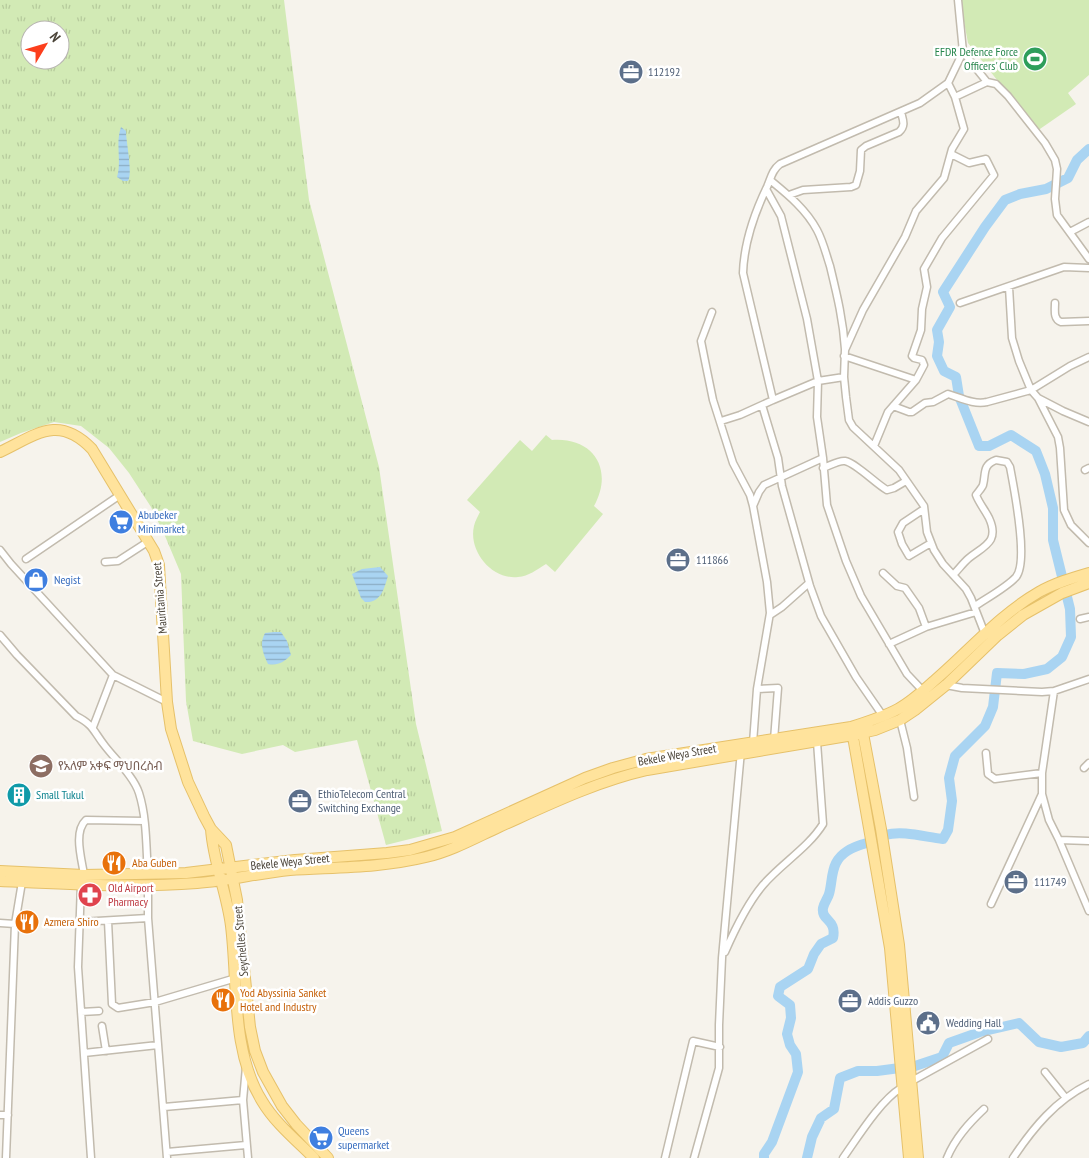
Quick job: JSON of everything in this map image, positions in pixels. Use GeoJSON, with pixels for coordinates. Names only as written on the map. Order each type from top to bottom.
{"type":"FeatureCollection","features":[{"type":"Feature","properties":{"kind":"main road","name":"Mauritania Street"},"geometry":{"type":"LineString","coordinates":[[0,452],[44,430],[53,429],[68,432],[84,440],[92,449],[148,541],[159,565],[167,702],[171,728],[188,782],[211,829],[226,845],[231,868]]}},
{"type":"Feature","properties":{"kind":"main road","name":"Bekele Weya Street"},"geometry":{"type":"LineString","coordinates":[[148,879],[295,860],[387,854],[456,837],[585,778],[613,768],[646,765],[741,750],[753,743],[857,730],[898,709],[923,691],[985,634],[1033,596],[1063,587],[1089,573]]}},
{"type":"Feature","properties":{"kind":"main road"},"geometry":{"type":"LineString","coordinates":[[741,750],[817,742],[836,738],[857,730],[875,730],[900,720],[946,685],[1011,624],[1033,607],[1063,587],[1089,583]]}},
{"type":"Feature","properties":{"kind":"main road"},"geometry":{"type":"LineString","coordinates":[[857,730],[881,829],[899,945],[904,1064]]}},
{"type":"Feature","properties":{"kind":"main road"},"geometry":{"type":"LineString","coordinates":[[875,730],[862,751],[871,836],[890,948],[906,1085],[918,1158]]}},
{"type":"Feature","properties":{"kind":"main road"},"geometry":{"type":"LineString","coordinates":[[836,738],[862,751]]}},
{"type":"Feature","properties":{"kind":"main road"},"geometry":{"type":"LineString","coordinates":[[0,881],[148,879],[222,881],[290,870],[396,863],[426,857],[464,844],[582,790],[646,765]]}},
{"type":"Feature","properties":{"kind":"main road","name":"Mauritania Street"},"geometry":{"type":"LineString","coordinates":[[211,829],[212,846],[219,869]]}},
{"type":"Feature","properties":{"kind":"main road","name":"Seychelles Street"},"geometry":{"type":"LineString","coordinates":[[231,868],[238,900],[250,1027],[255,1051],[263,1072],[282,1106],[328,1158]]}},
{"type":"Feature","properties":{"kind":"main road","name":"Seychelles Street"},"geometry":{"type":"LineString","coordinates":[[219,869],[228,901],[241,1042],[246,1067],[263,1103],[273,1116],[314,1158]]}},
{"type":"Feature","properties":{"kind":"main road"},"geometry":{"type":"LineString","coordinates":[[0,871],[83,879]]}},
{"type":"Feature","properties":{"kind":"main road"},"geometry":{"type":"LineString","coordinates":[[906,1085],[905,1113],[909,1158]]}},
{"type":"Feature","properties":{"kind":"street"},"geometry":{"type":"LineString","coordinates":[[773,400],[743,273],[743,261],[757,205],[776,167],[780,164],[920,103],[948,83],[963,52],[958,0]]}},
{"type":"Feature","properties":{"kind":"street"},"geometry":{"type":"LineString","coordinates":[[963,52],[987,82]]}},
{"type":"Feature","properties":{"kind":"street"},"geometry":{"type":"LineString","coordinates":[[955,97],[987,82],[996,84],[1008,96],[1056,160],[1055,206],[1057,215],[1089,259]]}},
{"type":"Feature","properties":{"kind":"street"},"geometry":{"type":"LineString","coordinates":[[845,353],[863,310],[900,246],[916,211],[944,178],[952,149],[964,129],[955,97],[948,83]]}},
{"type":"Feature","properties":{"kind":"street"},"geometry":{"type":"LineString","coordinates":[[789,196],[802,190],[851,187],[856,185],[860,171],[861,150],[903,129],[901,112]]}},
{"type":"Feature","properties":{"kind":"street"},"geometry":{"type":"LineString","coordinates":[[874,446],[885,417],[916,380],[924,365],[922,360],[912,356],[921,330],[922,310],[927,287],[924,270],[947,231],[994,175],[986,159],[969,163],[951,154]]}},
{"type":"Feature","properties":{"kind":"street"},"geometry":{"type":"LineString","coordinates":[[770,180],[806,213],[818,230],[825,249],[843,318],[844,377],[849,420],[858,433],[899,470],[924,509],[927,532],[931,543],[943,564],[966,589],[985,634]]}},
{"type":"Feature","properties":{"kind":"street"},"geometry":{"type":"LineString","coordinates":[[766,189],[778,210],[785,230],[807,319],[818,381],[817,417],[827,505],[846,561],[861,596],[907,674],[923,691]]}},
{"type":"Feature","properties":{"kind":"street"},"geometry":{"type":"LineString","coordinates":[[1070,232],[1089,222]]}},
{"type":"Feature","properties":{"kind":"street"},"geometry":{"type":"LineString","coordinates":[[960,303],[1064,267],[1089,268]]}},
{"type":"Feature","properties":{"kind":"street"},"geometry":{"type":"LineString","coordinates":[[1009,287],[1012,338],[1019,361],[1031,390],[1038,398],[1058,437],[1064,510],[1071,525],[1089,543]]}},
{"type":"Feature","properties":{"kind":"street"},"geometry":{"type":"LineString","coordinates":[[1055,303],[1055,318],[1058,321],[1089,321]]}},
{"type":"Feature","properties":{"kind":"street"},"geometry":{"type":"LineString","coordinates":[[712,312],[701,341],[713,400],[733,463],[750,495],[767,582],[770,615],[757,688],[753,743]]}},
{"type":"Feature","properties":{"kind":"street"},"geometry":{"type":"LineString","coordinates":[[845,353],[916,380]]}},
{"type":"Feature","properties":{"kind":"street"},"geometry":{"type":"LineString","coordinates":[[893,406],[910,412],[925,403],[937,400],[945,395],[981,403],[1031,390],[1076,362],[1089,357]]}},
{"type":"Feature","properties":{"kind":"street"},"geometry":{"type":"LineString","coordinates":[[721,421],[740,415],[818,381],[844,377]]}},
{"type":"Feature","properties":{"kind":"street"},"geometry":{"type":"LineString","coordinates":[[1038,398],[1062,411],[1089,422]]}},
{"type":"Feature","properties":{"kind":"street"},"geometry":{"type":"LineString","coordinates":[[762,405],[778,458],[780,477],[809,583],[821,616],[856,677],[882,716]]}},
{"type":"Feature","properties":{"kind":"street"},"geometry":{"type":"LineString","coordinates":[[753,506],[764,485],[823,458]]}},
{"type":"Feature","properties":{"kind":"street"},"geometry":{"type":"LineString","coordinates":[[889,644],[926,627],[976,609],[1015,578],[1020,569],[1020,525],[1010,467],[1007,462],[996,460],[988,465],[985,470],[983,486],[976,495],[992,525],[993,534],[991,539],[983,549],[970,556],[953,575]]}},
{"type":"Feature","properties":{"kind":"street"},"geometry":{"type":"LineString","coordinates":[[823,468],[843,461],[847,462],[859,468],[870,479],[887,490],[906,481]]}},
{"type":"Feature","properties":{"kind":"street"},"geometry":{"type":"LineString","coordinates":[[26,559],[120,495]]}},
{"type":"Feature","properties":{"kind":"street"},"geometry":{"type":"LineString","coordinates":[[924,509],[903,524],[898,532],[909,556],[931,543]]}},
{"type":"Feature","properties":{"kind":"street"},"geometry":{"type":"LineString","coordinates":[[104,562],[118,561],[148,541]]}},
{"type":"Feature","properties":{"kind":"street"},"geometry":{"type":"LineString","coordinates":[[0,550],[113,675],[167,702]]}},
{"type":"Feature","properties":{"kind":"street"},"geometry":{"type":"LineString","coordinates":[[883,573],[897,586],[905,588],[919,608],[926,627]]}},
{"type":"Feature","properties":{"kind":"street"},"geometry":{"type":"LineString","coordinates":[[770,615],[809,583]]}},
{"type":"Feature","properties":{"kind":"street"},"geometry":{"type":"LineString","coordinates":[[1080,619],[1089,617]]}},
{"type":"Feature","properties":{"kind":"street"},"geometry":{"type":"LineString","coordinates":[[0,635],[76,716],[93,727],[139,792],[144,821],[148,879],[148,918],[167,1155],[246,1145]]}},
{"type":"Feature","properties":{"kind":"street"},"geometry":{"type":"LineString","coordinates":[[93,727],[113,675]]}},
{"type":"Feature","properties":{"kind":"street"},"geometry":{"type":"LineString","coordinates":[[946,685],[962,688],[1054,691],[1089,679]]}},
{"type":"Feature","properties":{"kind":"street"},"geometry":{"type":"LineString","coordinates":[[757,688],[777,687],[778,689],[774,740]]}},
{"type":"Feature","properties":{"kind":"street"},"geometry":{"type":"LineString","coordinates":[[1054,691],[1042,773],[1042,794],[1049,820],[1089,911]]}},
{"type":"Feature","properties":{"kind":"street"},"geometry":{"type":"LineString","coordinates":[[900,720],[907,748],[914,798]]}},
{"type":"Feature","properties":{"kind":"street"},"geometry":{"type":"LineString","coordinates":[[722,958],[752,900],[763,885],[807,843],[823,824],[817,742]]}},
{"type":"Feature","properties":{"kind":"street"},"geometry":{"type":"LineString","coordinates":[[694,1158],[719,1068],[722,958],[741,750]]}},
{"type":"Feature","properties":{"kind":"street"},"geometry":{"type":"LineString","coordinates":[[986,753],[988,774],[995,779],[1042,773]]}},
{"type":"Feature","properties":{"kind":"street"},"geometry":{"type":"LineString","coordinates":[[991,904],[1042,794]]}},
{"type":"Feature","properties":{"kind":"street"},"geometry":{"type":"LineString","coordinates":[[91,1158],[78,967],[83,879],[79,838],[82,823],[86,820],[144,821]]}},
{"type":"Feature","properties":{"kind":"street"},"geometry":{"type":"LineString","coordinates":[[1059,840],[1089,841]]}},
{"type":"Feature","properties":{"kind":"street"},"geometry":{"type":"LineString","coordinates":[[6,1158],[3,1148],[8,1115],[15,924],[22,882]]}},
{"type":"Feature","properties":{"kind":"street"},"geometry":{"type":"LineString","coordinates":[[80,922],[148,918]]}},
{"type":"Feature","properties":{"kind":"street"},"geometry":{"type":"LineString","coordinates":[[108,921],[112,1004],[118,1008],[156,1002],[236,978]]}},
{"type":"Feature","properties":{"kind":"street"},"geometry":{"type":"LineString","coordinates":[[0,923],[15,924]]}},
{"type":"Feature","properties":{"kind":"street"},"geometry":{"type":"LineString","coordinates":[[81,1012],[99,1011]]}},
{"type":"Feature","properties":{"kind":"street"},"geometry":{"type":"LineString","coordinates":[[102,1026],[106,1051]]}},
{"type":"Feature","properties":{"kind":"street"},"geometry":{"type":"LineString","coordinates":[[843,1158],[894,1092],[988,1039]]}},
{"type":"Feature","properties":{"kind":"street"},"geometry":{"type":"LineString","coordinates":[[666,1158],[693,1041],[720,1048]]}},
{"type":"Feature","properties":{"kind":"street"},"geometry":{"type":"LineString","coordinates":[[84,1053],[158,1045]]}},
{"type":"Feature","properties":{"kind":"street"},"geometry":{"type":"LineString","coordinates":[[246,1067],[242,1100],[248,1158]]}},
{"type":"Feature","properties":{"kind":"street"},"geometry":{"type":"LineString","coordinates":[[1045,1072],[1065,1097]]}},
{"type":"Feature","properties":{"kind":"street"},"geometry":{"type":"LineString","coordinates":[[1013,1158],[1042,1119],[1065,1097],[1089,1084]]}},
{"type":"Feature","properties":{"kind":"street"},"geometry":{"type":"LineString","coordinates":[[164,1107],[242,1100]]}},
{"type":"Feature","properties":{"kind":"street"},"geometry":{"type":"LineString","coordinates":[[947,1158],[960,1134],[984,1109]]}},
{"type":"Feature","properties":{"kind":"street"},"geometry":{"type":"LineString","coordinates":[[0,1115],[8,1115]]}},
{"type":"Feature","properties":{"kind":"green space"},"geometry":{"type":"Polygon","coordinates":[[[0,0],[284,0],[309,200],[379,467],[416,724],[442,831],[386,845],[357,740],[295,752],[283,745],[242,754],[193,741],[186,701],[181,574],[151,507],[129,473],[109,448],[81,426],[54,422],[0,442],[0,0]]]}},
{"type":"Feature","properties":{"kind":"green space","name":"EFDR Defence Force Officers' Club"},"geometry":{"type":"Polygon","coordinates":[[[960,0],[1089,0],[1089,75],[1068,93],[1076,104],[1037,131],[968,43],[960,0]]]}},
{"type":"Feature","properties":{"kind":"green space"},"geometry":{"type":"Polygon","coordinates":[[[546,435],[552,440],[567,440],[579,444],[589,450],[596,458],[601,469],[602,480],[600,493],[594,506],[603,514],[555,572],[546,564],[526,575],[508,577],[491,569],[478,554],[473,535],[474,524],[480,512],[467,500],[520,440],[532,451],[546,435]]]}},
{"type":"Feature","properties":{"kind":"water"},"geometry":{"type":"Polygon","coordinates":[[[121,127],[126,131],[130,164],[128,181],[123,181],[117,177],[119,133],[121,127]]]}},
{"type":"Feature","properties":{"kind":"water"},"geometry":{"type":"Polygon","coordinates":[[[380,567],[388,576],[383,590],[375,600],[365,602],[361,598],[352,574],[362,569],[380,567]]]}},
{"type":"Feature","properties":{"kind":"water"},"geometry":{"type":"Polygon","coordinates":[[[281,632],[287,641],[291,655],[281,663],[268,664],[262,648],[262,641],[265,633],[281,632]]]}},
{"type":"Feature","properties":{"kind":"waterway"},"geometry":{"type":"LineString","coordinates":[[764,1158],[764,1154],[772,1142],[798,1072],[796,1054],[790,1045],[787,1034],[791,1018],[790,1005],[778,996],[780,987],[808,969],[814,954],[821,944],[833,938],[833,927],[824,916],[823,908],[829,894],[836,863],[849,850],[885,835],[907,834],[943,839],[948,830],[952,801],[949,778],[955,756],[985,726],[993,707],[997,673],[1024,674],[1047,669],[1062,657],[1071,637],[1070,609],[1053,540],[1053,508],[1045,474],[1036,451],[1011,435],[989,446],[979,446],[959,396],[956,377],[944,371],[937,356],[939,342],[937,330],[950,307],[943,292],[1005,200],[1020,194],[1046,189],[1068,178],[1077,160],[1089,149]]}},
{"type":"Feature","properties":{"kind":"waterway"},"geometry":{"type":"LineString","coordinates":[[807,1158],[812,1137],[821,1118],[834,1109],[840,1078],[858,1071],[877,1071],[915,1066],[942,1057],[949,1043],[980,1032],[1019,1023],[1039,1042],[1061,1047],[1083,1043],[1089,1036]]}},
{"type":"Feature","properties":{"kind":"place","name":"EFDR Defence Force Officers' Club"},"geometry":{"type":"Point","coordinates":[1035,59]}},
{"type":"Feature","properties":{"kind":"place","name":"112192"},"geometry":{"type":"Point","coordinates":[631,72]}},
{"type":"Feature","properties":{"kind":"place","name":"Abubeker Minimarket"},"geometry":{"type":"Point","coordinates":[121,522]}},
{"type":"Feature","properties":{"kind":"place","name":"111866"},"geometry":{"type":"Point","coordinates":[678,560]}},
{"type":"Feature","properties":{"kind":"place","name":"Negist"},"geometry":{"type":"Point","coordinates":[36,580]}},
{"type":"Feature","properties":{"kind":"place","name":"የአለም አቀፍ ማህበረስብ"},"geometry":{"type":"Point","coordinates":[41,766]}},
{"type":"Feature","properties":{"kind":"place","name":"Small Tukul"},"geometry":{"type":"Point","coordinates":[19,795]}},
{"type":"Feature","properties":{"kind":"place","name":"EthioTelecom Central Switching Exchange"},"geometry":{"type":"Point","coordinates":[300,801]}},
{"type":"Feature","properties":{"kind":"place","name":"Aba Guben"},"geometry":{"type":"Point","coordinates":[114,863]}},
{"type":"Feature","properties":{"kind":"place","name":"111749"},"geometry":{"type":"Point","coordinates":[1016,882]}},
{"type":"Feature","properties":{"kind":"place","name":"Old Airport Pharmacy"},"geometry":{"type":"Point","coordinates":[90,895]}},
{"type":"Feature","properties":{"kind":"place","name":"Azmera Shiro"},"geometry":{"type":"Point","coordinates":[27,922]}},
{"type":"Feature","properties":{"kind":"place","name":"Yod Abyssinia Sanket Hotel and Industry"},"geometry":{"type":"Point","coordinates":[223,1000]}},
{"type":"Feature","properties":{"kind":"place","name":"Addis Guzzo"},"geometry":{"type":"Point","coordinates":[850,1001]}},
{"type":"Feature","properties":{"kind":"place","name":"Wedding Hall"},"geometry":{"type":"Point","coordinates":[928,1023]}},
{"type":"Feature","properties":{"kind":"place","name":"Queens supermarket"},"geometry":{"type":"Point","coordinates":[321,1138]}}]}
